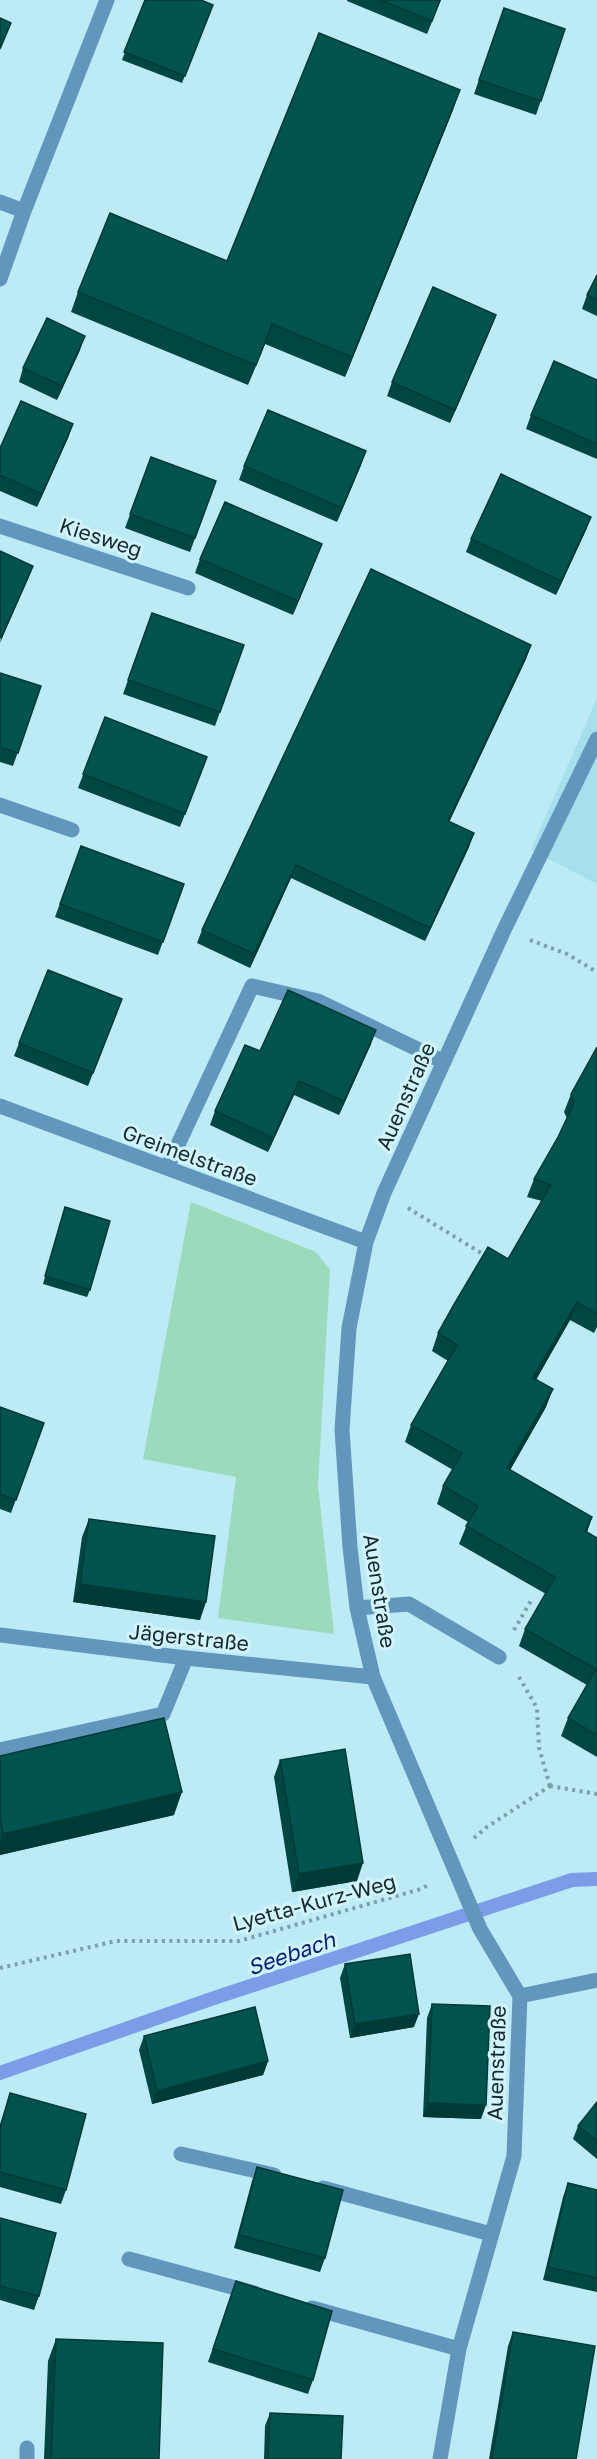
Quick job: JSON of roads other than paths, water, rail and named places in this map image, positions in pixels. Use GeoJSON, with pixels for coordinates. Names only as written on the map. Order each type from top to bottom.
{"type":"FeatureCollection","features":[{"type":"Feature","properties":{"kind":"street"},"geometry":{"type":"LineString","coordinates":[[0,279],[24,211],[107,0]]}},
{"type":"Feature","properties":{"kind":"street"},"geometry":{"type":"LineString","coordinates":[[0,202],[24,211]]}},
{"type":"Feature","properties":{"kind":"street","name":"Kiesweg"},"geometry":{"type":"LineString","coordinates":[[0,526],[188,588]]}},
{"type":"Feature","properties":{"kind":"street","name":"Auenstraße"},"geometry":{"type":"LineString","coordinates":[[440,2459],[459,2349],[514,2156],[520,1996],[480,1929],[452,1868],[373,1677],[357,1608],[350,1547],[342,1430],[349,1328],[366,1242],[384,1193],[504,930],[597,739]]}},
{"type":"Feature","properties":{"kind":"street"},"geometry":{"type":"LineString","coordinates":[[0,805],[72,830]]}},
{"type":"Feature","properties":{"kind":"street"},"geometry":{"type":"LineString","coordinates":[[167,1168],[252,986],[318,1001],[444,1062]]}},
{"type":"Feature","properties":{"kind":"street","name":"Greimelstraße"},"geometry":{"type":"LineString","coordinates":[[0,1106],[366,1242]]}},
{"type":"Feature","properties":{"kind":"street"},"geometry":{"type":"LineString","coordinates":[[357,1608],[409,1604],[499,1657]]}},
{"type":"Feature","properties":{"kind":"street","name":"Jägerstraße"},"geometry":{"type":"LineString","coordinates":[[0,1635],[186,1658],[373,1677]]}},
{"type":"Feature","properties":{"kind":"street"},"geometry":{"type":"LineString","coordinates":[[0,1750],[163,1714],[186,1658]]}},
{"type":"Feature","properties":{"kind":"street"},"geometry":{"type":"LineString","coordinates":[[520,1996],[597,1980]]}},
{"type":"Feature","properties":{"kind":"street"},"geometry":{"type":"LineString","coordinates":[[181,2154],[287,2178]]}},
{"type":"Feature","properties":{"kind":"street"},"geometry":{"type":"LineString","coordinates":[[309,2184],[491,2234]]}},
{"type":"Feature","properties":{"kind":"street"},"geometry":{"type":"LineString","coordinates":[[129,2259],[266,2296]]}},
{"type":"Feature","properties":{"kind":"street"},"geometry":{"type":"LineString","coordinates":[[300,2305],[459,2349]]}},
{"type":"Feature","properties":{"kind":"waterway","name":"Seebach"},"geometry":{"type":"LineString","coordinates":[[0,2073],[214,1998],[572,1880],[597,1879]]}}]}
